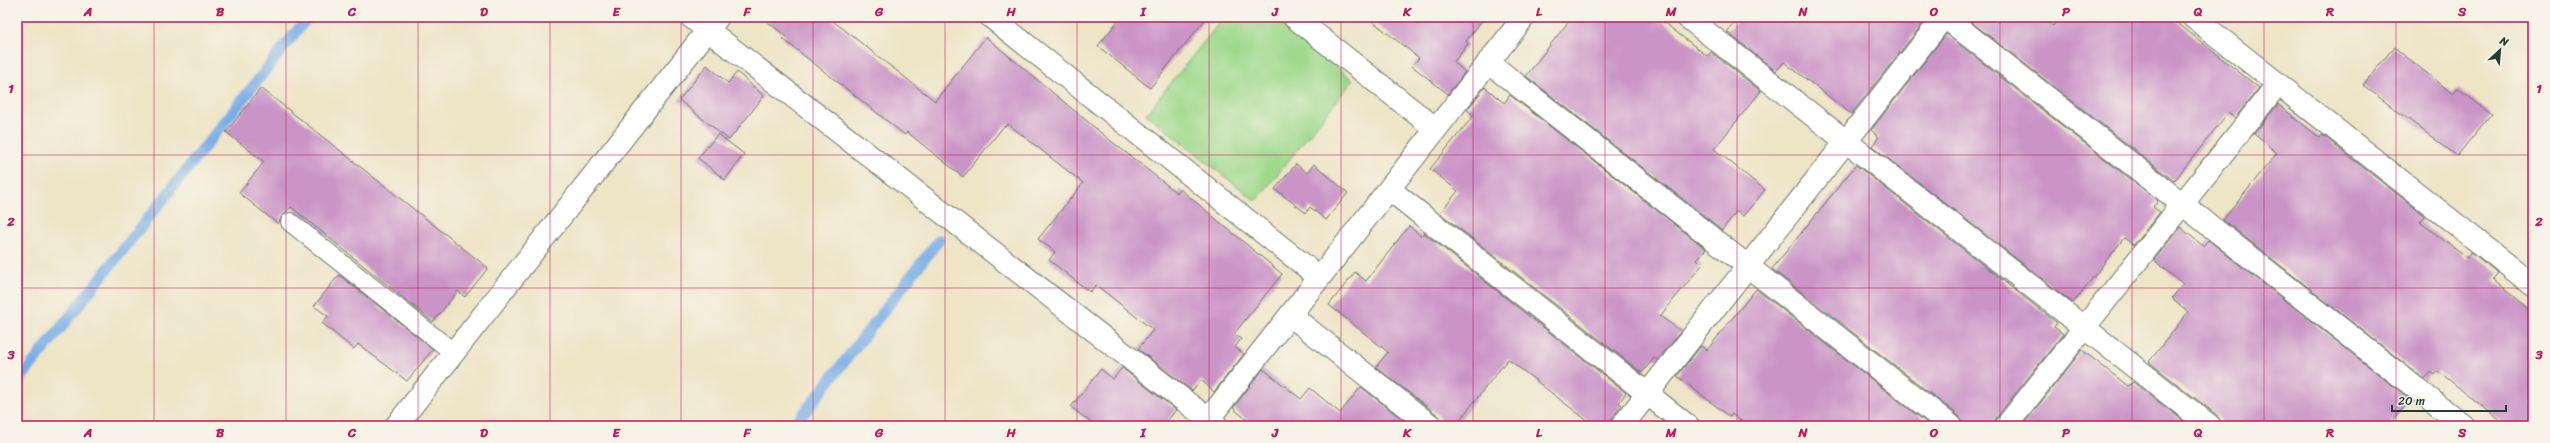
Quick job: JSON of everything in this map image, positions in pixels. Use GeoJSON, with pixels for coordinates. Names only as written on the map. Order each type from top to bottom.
{"type":"FeatureCollection","features":[{"type":"Feature","properties":{"kind":"street"},"geometry":{"type":"LineString","coordinates":[[991,17],[1320,277]]}},
{"type":"Feature","properties":{"kind":"street"},"geometry":{"type":"LineString","coordinates":[[1294,17],[1436,129]]}},
{"type":"Feature","properties":{"kind":"street"},"geometry":{"type":"LineString","coordinates":[[396,426],[454,353],[706,21],[1209,424],[1290,315],[1524,17]]}},
{"type":"Feature","properties":{"kind":"street"},"geometry":{"type":"LineString","coordinates":[[1687,17],[2210,426]]}},
{"type":"Feature","properties":{"kind":"street"},"geometry":{"type":"LineString","coordinates":[[1622,426],[1945,17],[2464,426]]}},
{"type":"Feature","properties":{"kind":"street"},"geometry":{"type":"LineString","coordinates":[[2193,17],[2277,85],[2533,285]]}},
{"type":"Feature","properties":{"kind":"street"},"geometry":{"type":"LineString","coordinates":[[1488,62],[1951,426]]}},
{"type":"Feature","properties":{"kind":"street"},"geometry":{"type":"LineString","coordinates":[[2006,426],[2277,85]]}},
{"type":"Feature","properties":{"kind":"street"},"geometry":{"type":"LineString","coordinates":[[1389,189],[1688,426]]}},
{"type":"Feature","properties":{"kind":"street"},"geometry":{"type":"LineString","coordinates":[[1290,315],[1431,426]]}},
{"type":"Feature","properties":{"kind":"lane"},"geometry":{"type":"LineString","coordinates":[[290,222],[454,353]]}},
{"type":"Feature","properties":{"kind":"green space"},"geometry":{"type":"Polygon","coordinates":[[[1224,17],[1274,17],[1353,80],[1256,201],[1146,114],[1224,17]]]}},
{"type":"Feature","properties":{"kind":"building"},"geometry":{"type":"Polygon","coordinates":[[[761,17],[828,17],[935,101],[986,37],[1106,137],[1177,193],[1180,189],[1282,274],[1234,334],[1241,339],[1235,347],[1244,354],[1214,392],[1201,380],[1192,391],[1138,349],[1153,330],[1096,285],[1090,292],[1049,260],[1055,252],[1038,239],[1083,183],[1008,124],[1005,127],[1004,126],[963,177],[907,132],[905,135],[783,39],[786,36],[761,17]]]}},
{"type":"Feature","properties":{"kind":"building"},"geometry":{"type":"Polygon","coordinates":[[[1121,17],[1207,17],[1150,88],[1098,46],[1121,17]]]}},
{"type":"Feature","properties":{"kind":"building"},"geometry":{"type":"Polygon","coordinates":[[[1367,17],[1485,17],[1466,41],[1468,44],[1454,62],[1465,72],[1448,94],[1412,66],[1419,58],[1367,17]]]}},
{"type":"Feature","properties":{"kind":"building"},"geometry":{"type":"Polygon","coordinates":[[[1572,17],[1657,17],[1707,56],[1711,52],[1761,91],[1714,149],[1765,190],[1743,216],[1737,211],[1722,230],[1526,76],[1572,17]]]}},
{"type":"Feature","properties":{"kind":"building"},"geometry":{"type":"Polygon","coordinates":[[[1739,17],[1928,17],[1851,114],[1784,62],[1776,71],[1727,32],[1739,17]]]}},
{"type":"Feature","properties":{"kind":"building"},"geometry":{"type":"Polygon","coordinates":[[[1965,17],[2041,17],[2053,26],[2060,17],[2170,17],[2259,88],[2235,118],[2228,113],[2174,181],[1965,17]]]}},
{"type":"Feature","properties":{"kind":"building"},"geometry":{"type":"Polygon","coordinates":[[[1946,34],[2158,201],[2153,207],[2160,212],[2134,245],[2124,238],[2073,303],[1872,146],[1879,137],[1871,130],[1946,34]]]}},
{"type":"Feature","properties":{"kind":"building"},"geometry":{"type":"Polygon","coordinates":[[[2394,47],[2453,94],[2458,88],[2491,114],[2457,156],[2363,85],[2394,47]]]}},
{"type":"Feature","properties":{"kind":"building"},"geometry":{"type":"Polygon","coordinates":[[[707,65],[728,83],[737,72],[764,96],[729,140],[679,100],[707,65]]]}},
{"type":"Feature","properties":{"kind":"building"},"geometry":{"type":"Polygon","coordinates":[[[1485,87],[1504,103],[1510,95],[1706,249],[1697,260],[1702,265],[1660,316],[1681,331],[1658,360],[1654,358],[1642,373],[1440,213],[1458,191],[1430,169],[1474,115],[1467,110],[1485,87]]]}},
{"type":"Feature","properties":{"kind":"building"},"geometry":{"type":"Polygon","coordinates":[[[261,88],[488,268],[465,297],[458,291],[433,322],[291,207],[282,216],[278,224],[239,193],[264,162],[226,132],[261,88]]]}},
{"type":"Feature","properties":{"kind":"building"},"geometry":{"type":"Polygon","coordinates":[[[2278,104],[2320,138],[2322,135],[2425,216],[2420,222],[2467,258],[2471,252],[2498,273],[2493,279],[2533,312],[2533,426],[2507,426],[2438,371],[2435,375],[2431,372],[2425,380],[2223,220],[2277,153],[2254,134],[2278,104]]]}},
{"type":"Feature","properties":{"kind":"building"},"geometry":{"type":"Polygon","coordinates":[[[718,134],[744,154],[725,180],[698,158],[718,134]]]}},
{"type":"Feature","properties":{"kind":"building"},"geometry":{"type":"Polygon","coordinates":[[[1296,164],[1307,173],[1314,164],[1348,193],[1326,220],[1310,207],[1306,213],[1275,189],[1296,164]]]}},
{"type":"Feature","properties":{"kind":"building"},"geometry":{"type":"Polygon","coordinates":[[[1856,165],[2057,323],[2054,327],[2063,334],[1996,418],[1994,426],[1963,426],[1959,416],[1772,269],[1856,165]]]}},
{"type":"Feature","properties":{"kind":"building"},"geometry":{"type":"Polygon","coordinates":[[[1409,226],[1421,236],[1424,233],[1626,393],[1619,403],[1622,405],[1612,418],[1610,426],[1594,426],[1508,359],[1455,426],[1443,426],[1439,416],[1376,367],[1388,352],[1329,305],[1355,272],[1366,281],[1409,226]]]}},
{"type":"Feature","properties":{"kind":"building"},"geometry":{"type":"Polygon","coordinates":[[[2180,227],[2203,246],[2208,240],[2410,399],[2389,426],[2222,426],[2218,416],[2149,362],[2188,312],[2172,298],[2183,284],[2154,260],[2180,227]]]}},
{"type":"Feature","properties":{"kind":"building"},"geometry":{"type":"Polygon","coordinates":[[[339,275],[433,349],[407,381],[358,344],[354,349],[322,323],[328,316],[314,306],[339,275]]]}},
{"type":"Feature","properties":{"kind":"building"},"geometry":{"type":"Polygon","coordinates":[[[1756,289],[1931,426],[1748,426],[1732,414],[1730,417],[1677,376],[1701,346],[1707,350],[1756,289]]]}},
{"type":"Feature","properties":{"kind":"building"},"geometry":{"type":"Polygon","coordinates":[[[2082,350],[2128,386],[2133,382],[2190,426],[2022,426],[2082,350]]]}},
{"type":"Feature","properties":{"kind":"building"},"geometry":{"type":"Polygon","coordinates":[[[1122,368],[1176,410],[1163,426],[1095,426],[1071,407],[1101,369],[1113,379],[1122,368]]]}},
{"type":"Feature","properties":{"kind":"building"},"geometry":{"type":"Polygon","coordinates":[[[1263,369],[1301,399],[1310,388],[1340,413],[1361,387],[1411,426],[1254,426],[1233,408],[1263,369]]]}},
{"type":"Feature","properties":{"kind":"waterway"},"geometry":{"type":"LineString","coordinates":[[17,383],[308,17]]}},
{"type":"Feature","properties":{"kind":"waterway"},"geometry":{"type":"LineString","coordinates":[[794,426],[939,240]]}}]}
